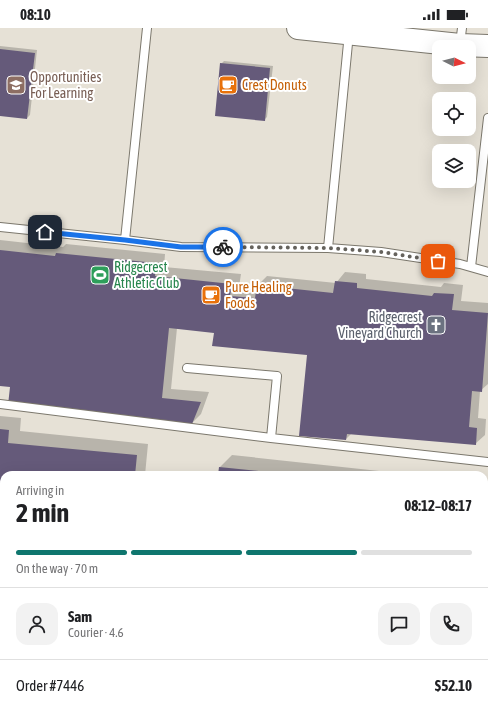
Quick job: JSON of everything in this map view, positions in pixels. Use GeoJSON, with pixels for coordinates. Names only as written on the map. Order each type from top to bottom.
{"type":"FeatureCollection","features":[{"type":"Feature","properties":{"kind":"street"},"geometry":{"type":"LineString","coordinates":[[298,28],[349,33],[461,36],[488,46]]}},
{"type":"Feature","properties":{"kind":"lane"},"geometry":{"type":"LineString","coordinates":[[125,240],[147,28]]}},
{"type":"Feature","properties":{"kind":"lane"},"geometry":{"type":"LineString","coordinates":[[328,248],[349,33]]}},
{"type":"Feature","properties":{"kind":"lane"},"geometry":{"type":"LineString","coordinates":[[472,268],[485,171],[488,118]]}},
{"type":"Feature","properties":{"kind":"lane"},"geometry":{"type":"LineString","coordinates":[[0,227],[181,247],[328,248],[382,252],[460,264],[488,272]]}},
{"type":"Feature","properties":{"kind":"lane"},"geometry":{"type":"LineString","coordinates":[[187,368],[277,376],[271,438]]}},
{"type":"Feature","properties":{"kind":"lane"},"geometry":{"type":"LineString","coordinates":[[0,404],[271,438],[488,462]]}},
{"type":"Feature","properties":{"kind":"building","name":"Opportunities For Learning"},"geometry":{"type":"Polygon","coordinates":[[[0,49],[35,53],[27,119],[0,116],[0,49]]]}},
{"type":"Feature","properties":{"kind":"building"},"geometry":{"type":"Polygon","coordinates":[[[220,63],[270,68],[265,121],[215,116],[220,63]]]}},
{"type":"Feature","properties":{"kind":"building"},"geometry":{"type":"Polygon","coordinates":[[[0,250],[55,256],[56,253],[156,263],[155,276],[232,284],[230,296],[255,298],[257,285],[333,293],[335,281],[357,283],[357,288],[432,296],[434,293],[454,294],[452,310],[488,313],[482,392],[472,391],[469,427],[477,428],[476,445],[347,434],[346,440],[299,436],[307,355],[212,346],[214,333],[169,328],[162,398],[201,402],[192,424],[8,405],[10,387],[0,386],[0,250]]]}},
{"type":"Feature","properties":{"kind":"building"},"geometry":{"type":"Polygon","coordinates":[[[0,429],[9,430],[8,443],[137,455],[135,471],[0,471],[0,429]]]}},
{"type":"Feature","properties":{"kind":"building"},"geometry":{"type":"Polygon","coordinates":[[[219,467],[258,471],[218,471],[219,467]]]}},
{"type":"Feature","properties":{"kind":"way so far"},"geometry":{"type":"LineString","coordinates":[[223,247],[328,248],[382,252],[438,261]]}},
{"type":"Feature","properties":{"kind":"place","name":"Opportunities For Learning"},"geometry":{"type":"Point","coordinates":[16,85]}},
{"type":"Feature","properties":{"kind":"place","name":"Crest Donuts"},"geometry":{"type":"Point","coordinates":[228,85]}},
{"type":"Feature","properties":{"kind":"place","name":"Ridgecrest Athletic Club"},"geometry":{"type":"Point","coordinates":[100,275]}},
{"type":"Feature","properties":{"kind":"place","name":"Pure Healing Foods"},"geometry":{"type":"Point","coordinates":[211,295]}},
{"type":"Feature","properties":{"kind":"place","name":"Ridgecrest Vineyard Church"},"geometry":{"type":"Point","coordinates":[436,325]}},
{"type":"Feature","properties":{"kind":"route"},"geometry":{"type":"LineString","coordinates":[[45,232],[181,247],[223,247]]}}]}
